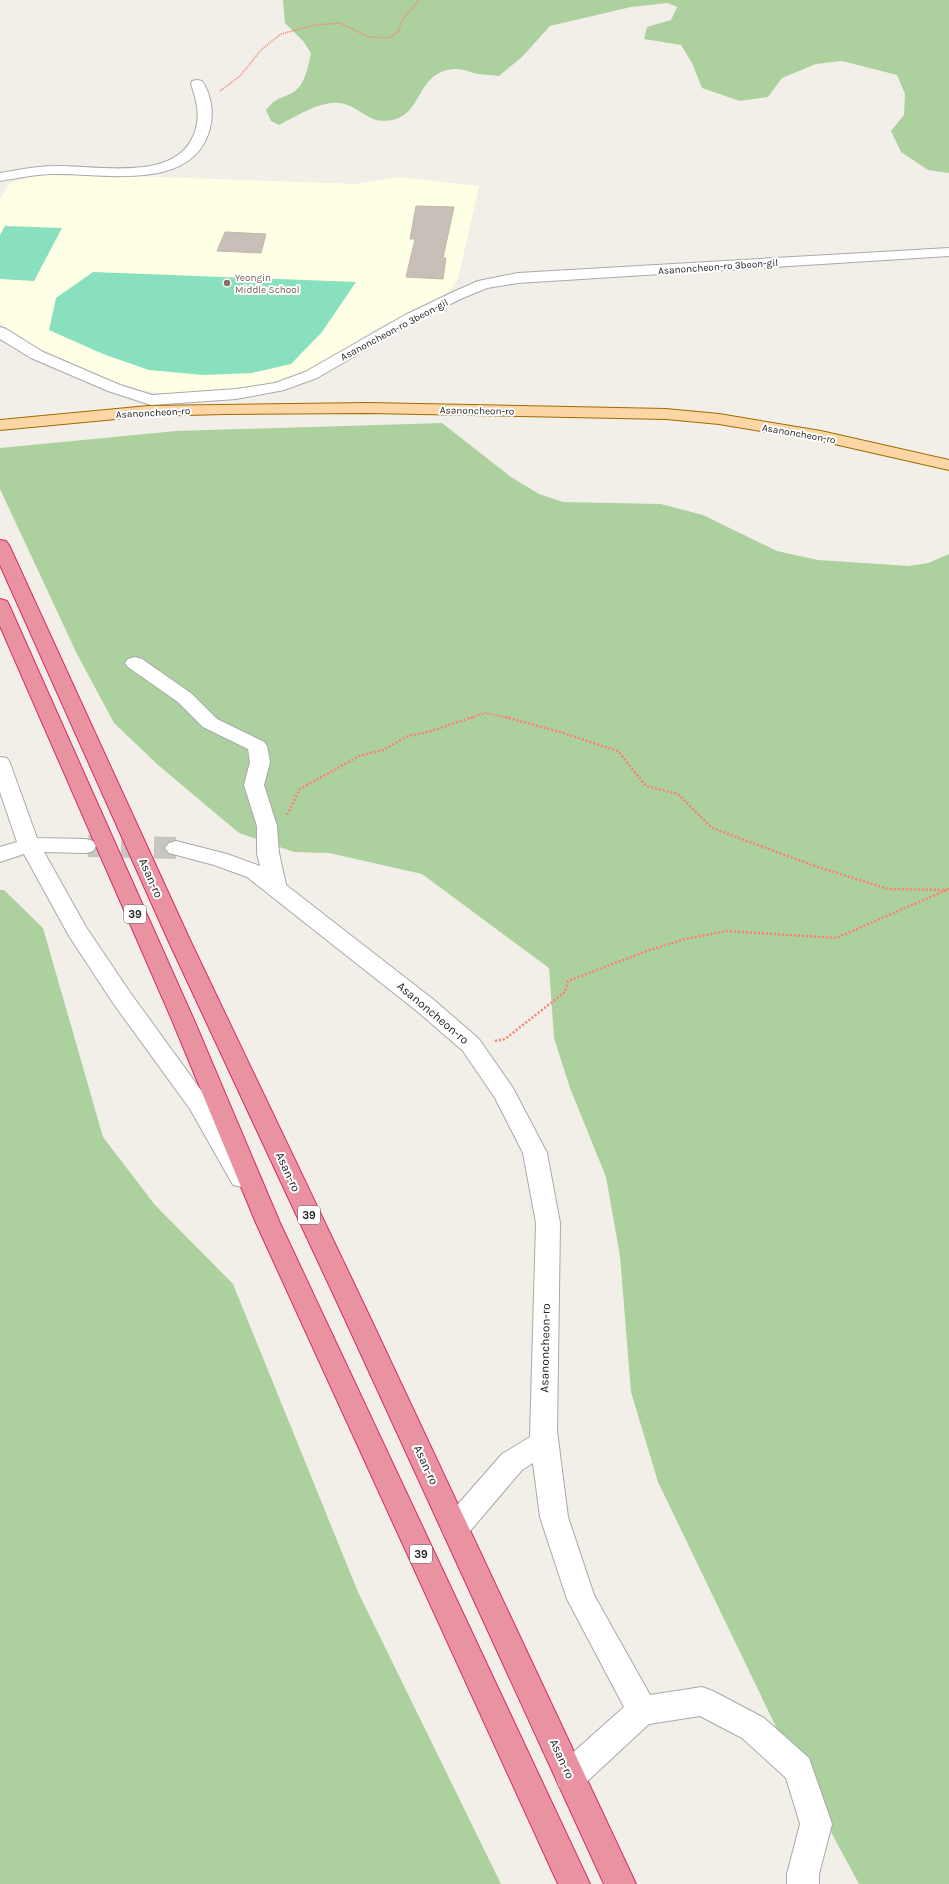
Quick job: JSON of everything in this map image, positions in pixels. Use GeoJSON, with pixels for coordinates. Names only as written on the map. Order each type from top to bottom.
{"type":"FeatureCollection","features":[{"type":"Feature","properties":{"kind":"highway","name":"Asan-ro"},"geometry":{"type":"LineString","coordinates":[[0,545],[179,940],[620,1884]]}},
{"type":"Feature","properties":{"kind":"highway","name":"39"},"geometry":{"type":"LineString","coordinates":[[0,605],[148,945],[184,1020],[268,1224],[574,1884]]}},
{"type":"Feature","properties":{"kind":"main road","name":"Asanoncheon-ro"},"geometry":{"type":"LineString","coordinates":[[0,425],[151,405],[666,414],[719,419],[821,436],[949,465]]}},
{"type":"Feature","properties":{"kind":"street"},"geometry":{"type":"LineString","coordinates":[[0,176],[55,170],[114,172],[173,166],[188,157],[198,145],[204,127],[206,109],[197,84]]}},
{"type":"Feature","properties":{"kind":"street","name":"Asanoncheon-ro 3beon-gil"},"geometry":{"type":"LineString","coordinates":[[0,332],[37,355],[151,405],[278,388],[312,375],[410,318],[483,284],[518,278],[949,252]]}},
{"type":"Feature","properties":{"kind":"street"},"geometry":{"type":"LineString","coordinates":[[135,663],[185,698],[210,723],[257,746],[260,762],[254,785],[267,826],[268,853],[276,888]]}},
{"type":"Feature","properties":{"kind":"street"},"geometry":{"type":"LineString","coordinates":[[0,763],[29,846],[82,938],[121,997],[198,1103],[268,1224]]}},
{"type":"Feature","properties":{"kind":"street"},"geometry":{"type":"LineString","coordinates":[[0,855],[29,846],[86,846]]}},
{"type":"Feature","properties":{"kind":"street","name":"Asanoncheon-ro"},"geometry":{"type":"LineString","coordinates":[[176,848],[220,859],[255,872],[426,1006],[471,1045],[505,1094],[535,1153],[548,1223],[543,1431],[554,1517],[581,1599],[642,1711]]}},
{"type":"Feature","properties":{"kind":"street"},"geometry":{"type":"LineString","coordinates":[[455,1528],[512,1462],[544,1443]]}},
{"type":"Feature","properties":{"kind":"street"},"geometry":{"type":"LineString","coordinates":[[570,1776],[642,1711],[702,1701],[753,1728],[798,1769],[816,1824],[803,1874],[803,1884]]}},
{"type":"Feature","properties":{"kind":"path"},"geometry":{"type":"LineString","coordinates":[[206,109],[213,97],[240,76],[261,50],[280,34],[315,25],[340,23],[369,37],[389,38],[399,31],[402,20],[419,0]]}},
{"type":"Feature","properties":{"kind":"path"},"geometry":{"type":"LineString","coordinates":[[287,817],[300,789],[330,774],[359,756],[383,750],[408,736],[428,732],[485,713],[560,732],[618,751],[646,786],[678,794],[712,828],[748,842],[812,865],[888,889],[948,889]]}},
{"type":"Feature","properties":{"kind":"path"},"geometry":{"type":"LineString","coordinates":[[471,1045],[505,1039],[565,992],[568,980],[647,951],[685,939],[726,931],[836,938],[948,889]]}},
{"type":"Feature","properties":{"kind":"shaded area","name":"Yeongin Middle School"},"geometry":{"type":"Polygon","coordinates":[[[46,173],[356,184],[397,177],[479,186],[458,279],[452,288],[441,297],[374,330],[308,372],[279,382],[255,387],[164,394],[138,389],[105,378],[33,345],[0,323],[0,199],[10,183],[46,173]]]}},
{"type":"Feature","properties":{"kind":"green space"},"geometry":{"type":"Polygon","coordinates":[[[283,0],[949,0],[949,173],[928,170],[901,152],[891,131],[904,115],[905,94],[897,75],[842,61],[816,64],[782,78],[768,97],[740,101],[702,88],[692,63],[681,45],[644,39],[647,27],[671,20],[677,7],[668,3],[631,7],[550,26],[523,56],[499,76],[478,74],[460,69],[444,71],[435,76],[428,83],[405,115],[396,119],[386,121],[379,120],[347,105],[331,103],[308,110],[279,125],[271,121],[266,110],[275,101],[292,93],[300,86],[309,64],[311,53],[303,41],[285,23],[283,0]]]}},
{"type":"Feature","properties":{"kind":"green space"},"geometry":{"type":"Polygon","coordinates":[[[5,226],[62,228],[34,281],[0,279],[0,235],[5,226]]]}},
{"type":"Feature","properties":{"kind":"green space"},"geometry":{"type":"Polygon","coordinates":[[[93,272],[356,282],[322,332],[291,364],[252,373],[203,375],[149,370],[103,354],[49,330],[56,298],[93,272]]]}},
{"type":"Feature","properties":{"kind":"green space"},"geometry":{"type":"Polygon","coordinates":[[[442,423],[511,477],[539,494],[563,502],[661,504],[703,515],[777,551],[818,560],[909,566],[928,563],[949,554],[949,1884],[859,1884],[789,1754],[658,1482],[631,1392],[620,1256],[606,1177],[570,1088],[554,1038],[549,968],[422,874],[329,853],[294,852],[239,833],[158,765],[114,723],[77,654],[0,489],[0,448],[176,431],[442,423]]]}},
{"type":"Feature","properties":{"kind":"green space"},"geometry":{"type":"Polygon","coordinates":[[[0,890],[4,890],[43,928],[103,1137],[155,1205],[233,1284],[358,1592],[501,1884],[0,1884],[0,890]]]}},
{"type":"Feature","properties":{"kind":"building"},"geometry":{"type":"Polygon","coordinates":[[[416,206],[454,207],[443,258],[446,258],[443,279],[406,277],[415,239],[410,239],[416,206]]]}},
{"type":"Feature","properties":{"kind":"building"},"geometry":{"type":"Polygon","coordinates":[[[225,232],[266,234],[261,253],[217,251],[225,232]]]}},
{"type":"Feature","properties":{"kind":"tunnel"},"geometry":{"type":"LineString","coordinates":[[88,846],[176,848]]}},
{"type":"Feature","properties":{"kind":"place","name":"Yeongin Middle School"},"geometry":{"type":"Point","coordinates":[227,283]}}]}
